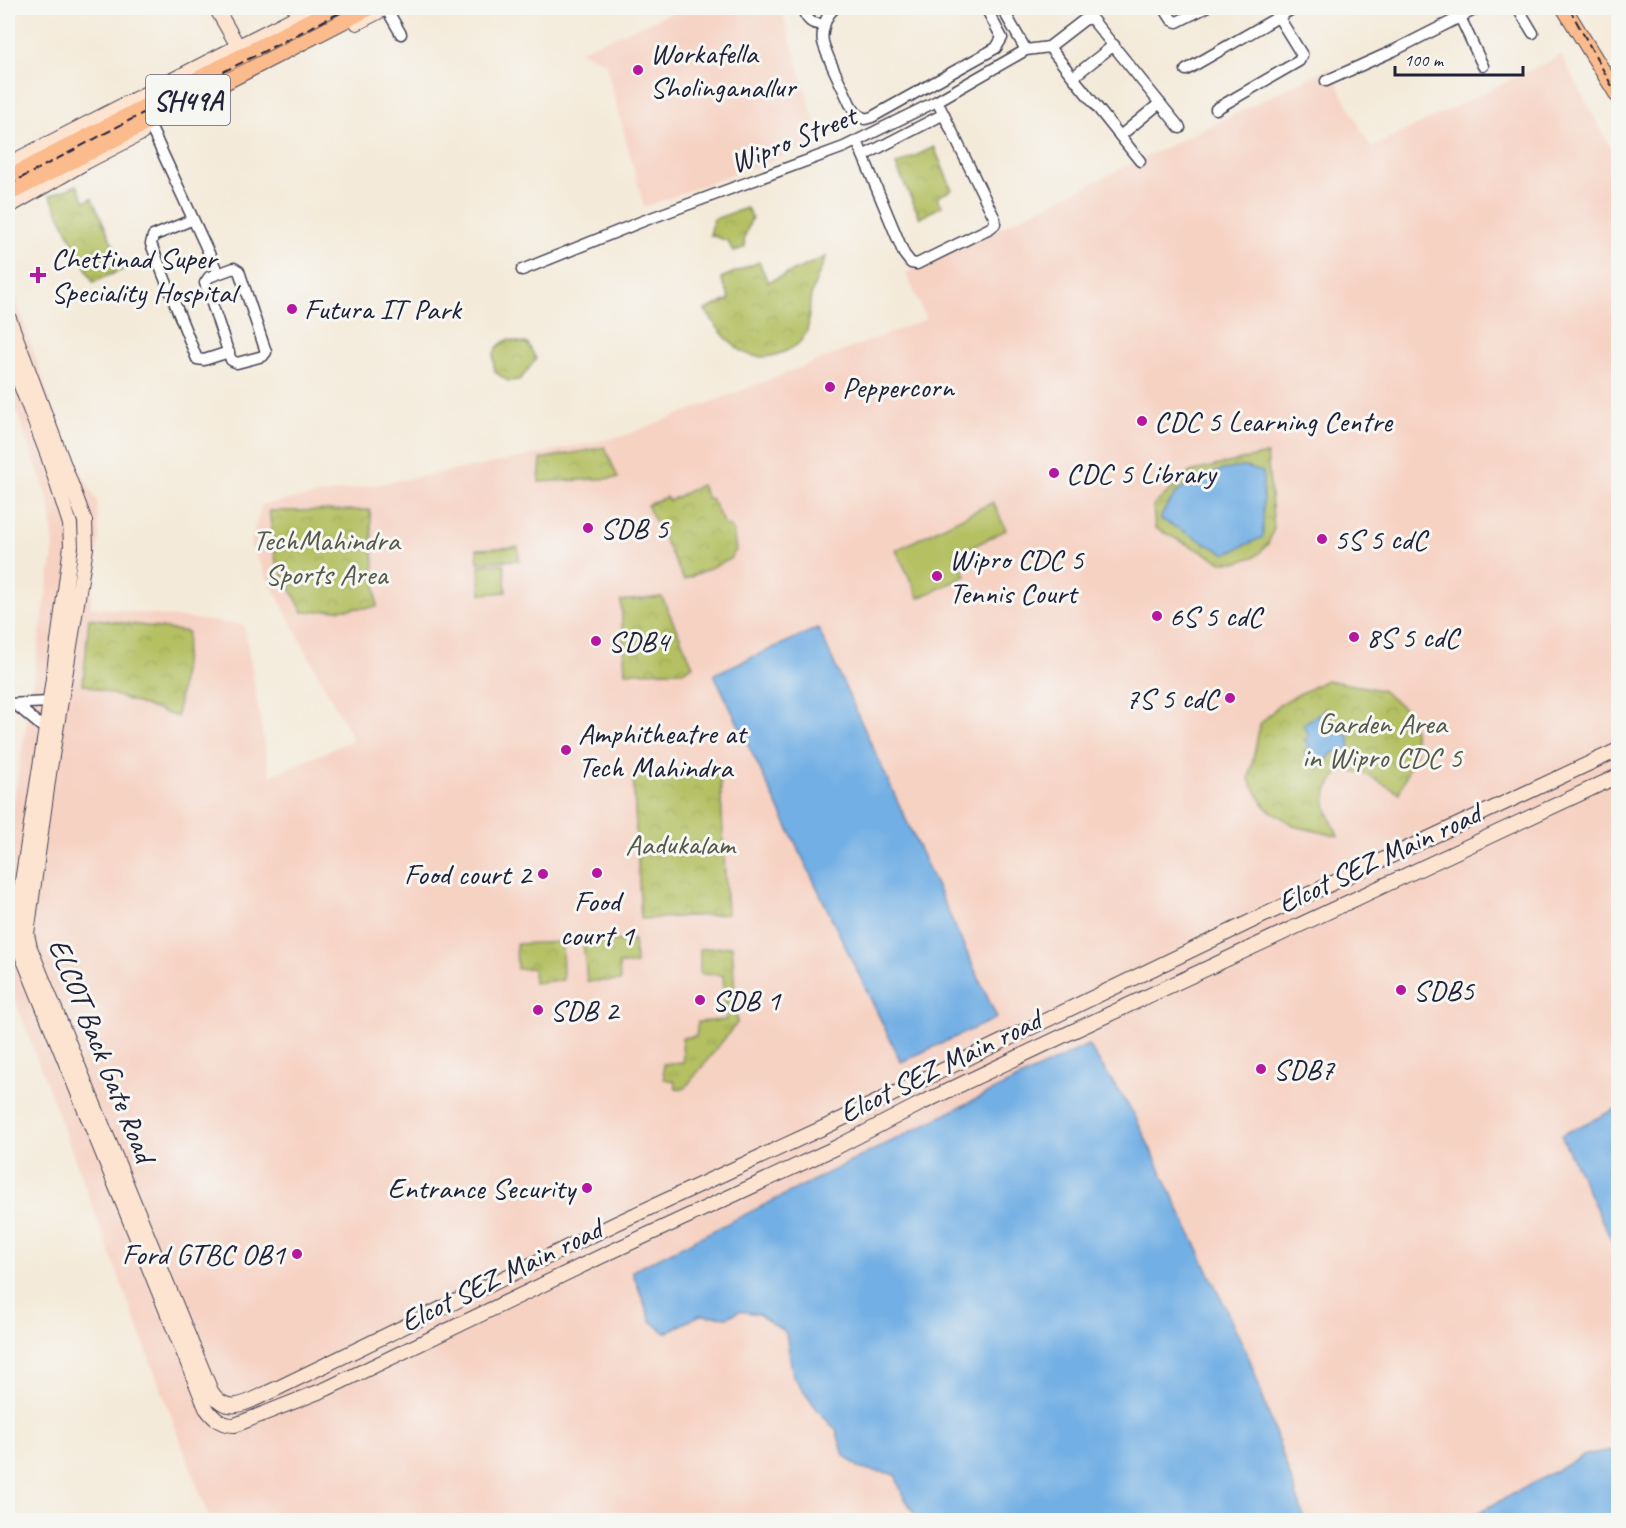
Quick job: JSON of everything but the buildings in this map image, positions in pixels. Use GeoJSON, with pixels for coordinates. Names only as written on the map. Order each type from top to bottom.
{"type":"FeatureCollection","features":[{"type":"Feature","properties":{"kind":"main road","name":"SH49A"},"geometry":{"type":"LineString","coordinates":[[8,178],[240,51],[334,8]]}},
{"type":"Feature","properties":{"kind":"main road","name":"SH49A"},"geometry":{"type":"LineString","coordinates":[[8,194],[369,8]]}},
{"type":"Feature","properties":{"kind":"main road"},"geometry":{"type":"LineString","coordinates":[[1564,8],[1618,96]]}},
{"type":"Feature","properties":{"kind":"main road"},"geometry":{"type":"LineString","coordinates":[[1575,8],[1618,83]]}},
{"type":"Feature","properties":{"kind":"street"},"geometry":{"type":"LineString","coordinates":[[216,8],[240,51]]}},
{"type":"Feature","properties":{"kind":"street"},"geometry":{"type":"LineString","coordinates":[[8,164],[240,51],[313,8]]}},
{"type":"Feature","properties":{"kind":"street"},"geometry":{"type":"LineString","coordinates":[[8,207],[86,162],[386,8],[401,34]]}},
{"type":"Feature","properties":{"kind":"street"},"geometry":{"type":"LineString","coordinates":[[802,8],[807,19],[814,24],[824,24]]}},
{"type":"Feature","properties":{"kind":"street"},"geometry":{"type":"LineString","coordinates":[[835,8],[832,9],[824,24],[823,42],[855,113],[865,119],[996,48],[1002,38],[986,8]]}},
{"type":"Feature","properties":{"kind":"street"},"geometry":{"type":"LineString","coordinates":[[1002,8],[1026,50],[1049,47],[1091,18],[1180,128]]}},
{"type":"Feature","properties":{"kind":"street"},"geometry":{"type":"LineString","coordinates":[[1164,8],[1172,20],[1177,22],[1205,8]]}},
{"type":"Feature","properties":{"kind":"street"},"geometry":{"type":"LineString","coordinates":[[1186,70],[1276,12],[1294,8]]}},
{"type":"Feature","properties":{"kind":"street"},"geometry":{"type":"LineString","coordinates":[[1326,81],[1478,8]]}},
{"type":"Feature","properties":{"kind":"street"},"geometry":{"type":"LineString","coordinates":[[1518,8],[1533,33]]}},
{"type":"Feature","properties":{"kind":"street"},"geometry":{"type":"LineString","coordinates":[[1216,109],[1299,61],[1302,55],[1276,12]]}},
{"type":"Feature","properties":{"kind":"street"},"geometry":{"type":"LineString","coordinates":[[1460,17],[1483,66]]}},
{"type":"Feature","properties":{"kind":"street"},"geometry":{"type":"LineString","coordinates":[[1073,77],[1114,45]]}},
{"type":"Feature","properties":{"kind":"street"},"geometry":{"type":"LineString","coordinates":[[1049,47],[1140,161]]}},
{"type":"Feature","properties":{"kind":"street","name":"Wipro Street"},"geometry":{"type":"LineString","coordinates":[[522,270],[643,221],[844,147],[937,101],[1026,50]]}},
{"type":"Feature","properties":{"kind":"street"},"geometry":{"type":"LineString","coordinates":[[857,141],[904,254],[910,263],[917,264],[990,228],[995,224],[995,219],[937,101]]}},
{"type":"Feature","properties":{"kind":"street"},"geometry":{"type":"LineString","coordinates":[[1120,136],[1160,103]]}},
{"type":"Feature","properties":{"kind":"street"},"geometry":{"type":"LineString","coordinates":[[863,156],[944,114]]}},
{"type":"Feature","properties":{"kind":"street"},"geometry":{"type":"LineString","coordinates":[[149,129],[215,274]]}},
{"type":"Feature","properties":{"kind":"street"},"geometry":{"type":"LineString","coordinates":[[149,129],[215,274]]}},
{"type":"Feature","properties":{"kind":"street"},"geometry":{"type":"LineString","coordinates":[[189,221],[153,236],[151,244],[197,359],[204,360],[229,352]]}},
{"type":"Feature","properties":{"kind":"street"},"geometry":{"type":"LineString","coordinates":[[234,268],[238,271],[266,352],[263,356],[234,363],[205,283],[206,279],[215,274],[234,268]]}},
{"type":"Feature","properties":{"kind":"street","name":"ELCOT Back Gate Road"},"geometry":{"type":"LineString","coordinates":[[8,316],[85,521],[86,548],[67,619],[49,702],[15,938],[35,975],[211,1391],[225,1406],[236,1407],[258,1397]]}},
{"type":"Feature","properties":{"kind":"street","name":"ELCOT Back Gate Road"},"geometry":{"type":"LineString","coordinates":[[8,352],[48,456],[70,524],[71,546],[67,619],[27,934],[35,975],[206,1408],[213,1417],[227,1425],[235,1425],[265,1413]]}},
{"type":"Feature","properties":{"kind":"street"},"geometry":{"type":"LineString","coordinates":[[11,704],[49,702]]}},
{"type":"Feature","properties":{"kind":"street"},"geometry":{"type":"LineString","coordinates":[[11,704],[46,730]]}},
{"type":"Feature","properties":{"kind":"street","name":"Elcot SEZ Main road"},"geometry":{"type":"LineString","coordinates":[[258,1397],[1359,870],[1618,750]]}},
{"type":"Feature","properties":{"kind":"street","name":"Elcot SEZ Main road"},"geometry":{"type":"LineString","coordinates":[[265,1413],[326,1389],[604,1255],[837,1147],[922,1103],[1618,776]]}},
{"type":"Feature","properties":{"kind":"street"},"geometry":{"type":"LineString","coordinates":[[1058,1015],[1069,1034]]}},
{"type":"Feature","properties":{"kind":"street"},"geometry":{"type":"LineString","coordinates":[[258,1397],[265,1413]]}},
{"type":"Feature","properties":{"kind":"shaded area"},"geometry":{"type":"Polygon","coordinates":[[[683,8],[781,8],[821,142],[644,207],[605,62],[579,51],[683,8]]]}},
{"type":"Feature","properties":{"kind":"shaded area"},"geometry":{"type":"Polygon","coordinates":[[[1561,55],[1618,161],[1618,1520],[210,1520],[8,981],[8,838],[54,546],[49,501],[8,388],[8,277],[65,444],[97,501],[99,538],[90,607],[244,625],[270,776],[353,740],[250,545],[262,505],[495,463],[623,436],[926,319],[906,273],[1329,68],[1371,148],[1561,55]]]}},
{"type":"Feature","properties":{"kind":"green space"},"geometry":{"type":"Polygon","coordinates":[[[934,147],[952,190],[937,197],[942,206],[920,218],[896,165],[934,147]]]}},
{"type":"Feature","properties":{"kind":"green space"},"geometry":{"type":"Polygon","coordinates":[[[77,185],[85,201],[92,198],[124,269],[93,282],[50,196],[77,185]]]}},
{"type":"Feature","properties":{"kind":"green space"},"geometry":{"type":"Polygon","coordinates":[[[747,208],[752,217],[744,238],[745,247],[733,252],[728,241],[710,235],[714,219],[747,208]]]}},
{"type":"Feature","properties":{"kind":"green space"},"geometry":{"type":"Polygon","coordinates":[[[826,257],[811,296],[806,333],[798,344],[786,351],[772,356],[759,357],[738,349],[721,332],[705,310],[730,299],[721,278],[759,262],[768,282],[826,257]]]}},
{"type":"Feature","properties":{"kind":"green space"},"geometry":{"type":"Polygon","coordinates":[[[508,340],[528,344],[536,359],[520,380],[508,381],[495,372],[494,353],[508,340]]]}},
{"type":"Feature","properties":{"kind":"green space"},"geometry":{"type":"Polygon","coordinates":[[[605,447],[618,478],[539,482],[541,459],[605,447]]]}},
{"type":"Feature","properties":{"kind":"green space"},"geometry":{"type":"Polygon","coordinates":[[[1267,454],[1274,528],[1268,544],[1256,556],[1239,562],[1222,562],[1155,528],[1153,506],[1190,472],[1267,454]]]}},
{"type":"Feature","properties":{"kind":"green space"},"geometry":{"type":"Polygon","coordinates":[[[701,485],[708,499],[711,498],[725,526],[729,525],[733,531],[736,550],[730,559],[684,580],[647,505],[666,497],[669,501],[701,485]]]}},
{"type":"Feature","properties":{"kind":"green space"},"geometry":{"type":"Polygon","coordinates":[[[993,502],[1006,530],[956,555],[966,576],[919,598],[896,550],[993,502]]]}},
{"type":"Feature","properties":{"kind":"green space","name":"TechMahindra Sports Area"},"geometry":{"type":"Polygon","coordinates":[[[370,510],[377,607],[303,612],[276,562],[269,511],[370,510]]]}},
{"type":"Feature","properties":{"kind":"green space"},"geometry":{"type":"Polygon","coordinates":[[[518,547],[519,560],[478,562],[477,549],[518,547]]]}},
{"type":"Feature","properties":{"kind":"green space"},"geometry":{"type":"Polygon","coordinates":[[[504,564],[506,592],[481,594],[479,565],[504,564]]]}},
{"type":"Feature","properties":{"kind":"green space"},"geometry":{"type":"Polygon","coordinates":[[[662,597],[693,666],[683,671],[625,672],[621,601],[662,597]]]}},
{"type":"Feature","properties":{"kind":"green space"},"geometry":{"type":"Polygon","coordinates":[[[89,618],[188,632],[177,717],[83,684],[89,618]]]}},
{"type":"Feature","properties":{"kind":"green space","name":"Garden Area in Wipro CDC 5"},"geometry":{"type":"Polygon","coordinates":[[[1326,680],[1381,690],[1405,709],[1414,730],[1415,753],[1399,793],[1362,772],[1340,771],[1326,795],[1327,810],[1338,836],[1297,827],[1266,808],[1249,780],[1260,724],[1280,704],[1326,680]],[[1329,712],[1305,741],[1309,744],[1316,767],[1321,767],[1333,752],[1350,753],[1340,731],[1332,723],[1329,712]]]}},
{"type":"Feature","properties":{"kind":"green space","name":"Aadukalam"},"geometry":{"type":"Polygon","coordinates":[[[633,774],[720,775],[727,914],[641,919],[633,774]]]}},
{"type":"Feature","properties":{"kind":"green space"},"geometry":{"type":"Polygon","coordinates":[[[634,940],[636,964],[619,964],[620,981],[587,981],[583,942],[634,940]]]}},
{"type":"Feature","properties":{"kind":"green space"},"geometry":{"type":"Polygon","coordinates":[[[562,942],[563,980],[534,983],[533,968],[517,969],[516,944],[562,942]]]}},
{"type":"Feature","properties":{"kind":"green space"},"geometry":{"type":"Polygon","coordinates":[[[732,946],[737,1023],[685,1088],[676,1089],[674,1081],[664,1079],[663,1064],[683,1062],[682,1038],[696,1036],[698,1022],[726,1020],[723,975],[700,974],[700,949],[732,946]]]}},
{"type":"Feature","properties":{"kind":"water"},"geometry":{"type":"Polygon","coordinates":[[[1246,467],[1263,472],[1263,537],[1226,554],[1160,519],[1175,495],[1194,480],[1218,471],[1246,467]]]}},
{"type":"Feature","properties":{"kind":"water"},"geometry":{"type":"Polygon","coordinates":[[[818,628],[997,1018],[901,1062],[714,674],[818,628]]]}},
{"type":"Feature","properties":{"kind":"water"},"geometry":{"type":"Polygon","coordinates":[[[1325,710],[1329,712],[1332,723],[1338,725],[1340,731],[1349,736],[1350,753],[1333,752],[1321,767],[1316,767],[1304,753],[1309,744],[1304,741],[1309,736],[1303,724],[1325,710]]]}},
{"type":"Feature","properties":{"kind":"water"},"geometry":{"type":"Polygon","coordinates":[[[1088,1045],[1134,1114],[1250,1360],[1305,1520],[919,1520],[902,1494],[895,1474],[861,1469],[844,1455],[836,1430],[793,1376],[786,1333],[758,1314],[739,1311],[728,1317],[700,1315],[666,1333],[651,1321],[632,1271],[1088,1045]]]}},
{"type":"Feature","properties":{"kind":"water"},"geometry":{"type":"Polygon","coordinates":[[[1618,1108],[1618,1254],[1561,1135],[1618,1108]]]}},
{"type":"Feature","properties":{"kind":"water"},"geometry":{"type":"Polygon","coordinates":[[[1618,1449],[1618,1520],[1465,1520],[1585,1455],[1618,1449]]]}},
{"type":"Feature","properties":{"kind":"railway"},"geometry":{"type":"LineString","coordinates":[[8,185],[162,103],[349,8]]}},
{"type":"Feature","properties":{"kind":"railway"},"geometry":{"type":"LineString","coordinates":[[1569,8],[1618,97]]}},
{"type":"Feature","properties":{"kind":"place","name":"Workafella Sholinganallur"},"geometry":{"type":"Point","coordinates":[638,70]}},
{"type":"Feature","properties":{"kind":"place","name":"Chettinad Super Speciality Hospital"},"geometry":{"type":"Point","coordinates":[38,275]}},
{"type":"Feature","properties":{"kind":"place","name":"Futura IT Park"},"geometry":{"type":"Point","coordinates":[292,309]}},
{"type":"Feature","properties":{"kind":"place","name":"Peppercorn"},"geometry":{"type":"Point","coordinates":[830,387]}},
{"type":"Feature","properties":{"kind":"place","name":"CDC 5 Learning Centre"},"geometry":{"type":"Point","coordinates":[1142,421]}},
{"type":"Feature","properties":{"kind":"place","name":"CDC 5 Library"},"geometry":{"type":"Point","coordinates":[1054,473]}},
{"type":"Feature","properties":{"kind":"place","name":"SDB 5"},"geometry":{"type":"Point","coordinates":[588,528]}},
{"type":"Feature","properties":{"kind":"place","name":"5S 5 cdC"},"geometry":{"type":"Point","coordinates":[1322,539]}},
{"type":"Feature","properties":{"kind":"place","name":"Wipro CDC 5 Tennis Court"},"geometry":{"type":"Point","coordinates":[937,576]}},
{"type":"Feature","properties":{"kind":"place","name":"6S 5 cdC"},"geometry":{"type":"Point","coordinates":[1157,616]}},
{"type":"Feature","properties":{"kind":"place","name":"8S 5 cdC"},"geometry":{"type":"Point","coordinates":[1354,637]}},
{"type":"Feature","properties":{"kind":"place","name":"SDB4"},"geometry":{"type":"Point","coordinates":[596,641]}},
{"type":"Feature","properties":{"kind":"place","name":"7S 5 cdC"},"geometry":{"type":"Point","coordinates":[1230,698]}},
{"type":"Feature","properties":{"kind":"place","name":"Amphitheatre at Tech Mahindra"},"geometry":{"type":"Point","coordinates":[566,750]}},
{"type":"Feature","properties":{"kind":"place","name":"Food court 1"},"geometry":{"type":"Point","coordinates":[597,873]}},
{"type":"Feature","properties":{"kind":"place","name":"Food court 2"},"geometry":{"type":"Point","coordinates":[543,874]}},
{"type":"Feature","properties":{"kind":"place","name":"SDB5"},"geometry":{"type":"Point","coordinates":[1401,990]}},
{"type":"Feature","properties":{"kind":"place","name":"SDB 1"},"geometry":{"type":"Point","coordinates":[700,1000]}},
{"type":"Feature","properties":{"kind":"place","name":"SDB 2"},"geometry":{"type":"Point","coordinates":[538,1010]}},
{"type":"Feature","properties":{"kind":"place","name":"SDB7"},"geometry":{"type":"Point","coordinates":[1261,1069]}},
{"type":"Feature","properties":{"kind":"place","name":"Entrance Security"},"geometry":{"type":"Point","coordinates":[587,1188]}},
{"type":"Feature","properties":{"kind":"place","name":"Ford GTBC OB1"},"geometry":{"type":"Point","coordinates":[297,1254]}}]}
